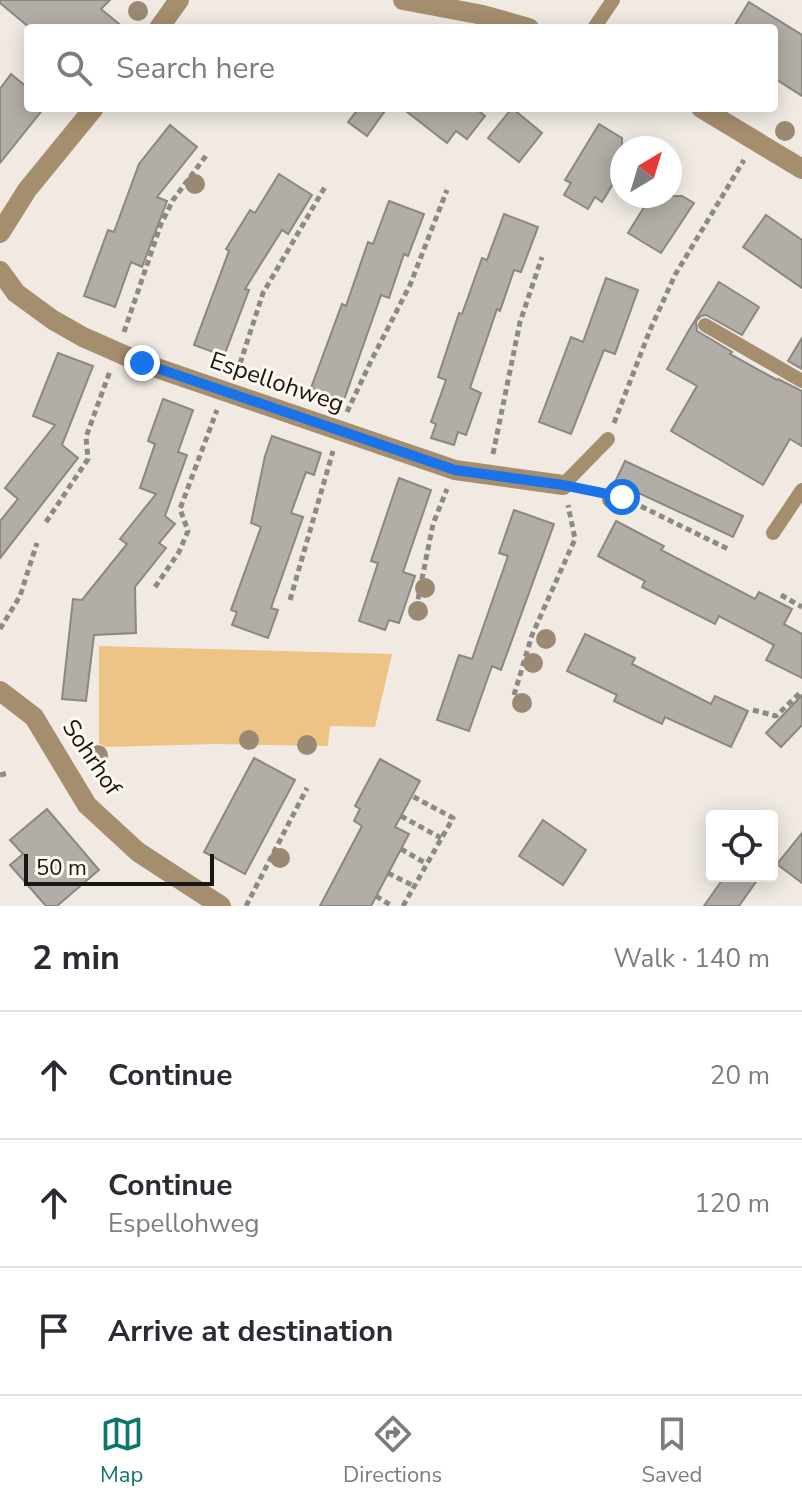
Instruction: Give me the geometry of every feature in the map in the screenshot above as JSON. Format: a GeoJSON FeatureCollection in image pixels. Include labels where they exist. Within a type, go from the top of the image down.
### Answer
{"type":"FeatureCollection","features":[{"type":"Feature","properties":{"kind":"street"},"geometry":{"type":"LineString","coordinates":[[162,24],[179,0]]}},
{"type":"Feature","properties":{"kind":"street"},"geometry":{"type":"LineString","coordinates":[[403,0],[515,24]]}},
{"type":"Feature","properties":{"kind":"street"},"geometry":{"type":"LineString","coordinates":[[0,233],[27,190],[91,112]]}},
{"type":"Feature","properties":{"kind":"street"},"geometry":{"type":"LineString","coordinates":[[708,112],[802,169]]}},
{"type":"Feature","properties":{"kind":"street","name":"Espellohweg"},"geometry":{"type":"LineString","coordinates":[[0,271],[25,300],[53,320],[142,363],[455,470],[563,485]]}},
{"type":"Feature","properties":{"kind":"street","name":"Sohrhof"},"geometry":{"type":"LineString","coordinates":[[0,691],[34,717],[87,805],[138,852],[221,906]]}},
{"type":"Feature","properties":{"kind":"lane"},"geometry":{"type":"LineString","coordinates":[[597,24],[613,0]]}},
{"type":"Feature","properties":{"kind":"lane"},"geometry":{"type":"LineString","coordinates":[[705,325],[802,381]]}},
{"type":"Feature","properties":{"kind":"lane"},"geometry":{"type":"LineString","coordinates":[[563,485],[608,439]]}},
{"type":"Feature","properties":{"kind":"lane"},"geometry":{"type":"LineString","coordinates":[[773,533],[802,490]]}},
{"type":"Feature","properties":{"kind":"path"},"geometry":{"type":"LineString","coordinates":[[608,439],[675,275],[747,156]]}},
{"type":"Feature","properties":{"kind":"path"},"geometry":{"type":"LineString","coordinates":[[155,587],[179,552],[188,531],[180,509],[228,392],[263,293],[325,187]]}},
{"type":"Feature","properties":{"kind":"path"},"geometry":{"type":"LineString","coordinates":[[290,600],[339,430],[410,285],[447,190]]}},
{"type":"Feature","properties":{"kind":"path"},"geometry":{"type":"LineString","coordinates":[[488,475],[520,322],[542,257]]}},
{"type":"Feature","properties":{"kind":"path"},"geometry":{"type":"LineString","coordinates":[[416,609],[433,524],[455,470]]}},
{"type":"Feature","properties":{"kind":"path"},"geometry":{"type":"LineString","coordinates":[[514,695],[532,635],[575,539],[563,485],[622,497],[728,549]]}},
{"type":"Feature","properties":{"kind":"path"},"geometry":{"type":"LineString","coordinates":[[0,629],[20,596],[37,543]]}},
{"type":"Feature","properties":{"kind":"path"},"geometry":{"type":"LineString","coordinates":[[781,595],[802,607]]}},
{"type":"Feature","properties":{"kind":"path"},"geometry":{"type":"LineString","coordinates":[[753,710],[776,716],[802,691]]}},
{"type":"Feature","properties":{"kind":"path"},"geometry":{"type":"LineString","coordinates":[[0,775],[8,773]]}},
{"type":"Feature","properties":{"kind":"path"},"geometry":{"type":"LineString","coordinates":[[246,906],[307,788]]}},
{"type":"Feature","properties":{"kind":"path"},"geometry":{"type":"LineString","coordinates":[[403,906],[453,818],[412,796]]}},
{"type":"Feature","properties":{"kind":"path"},"geometry":{"type":"LineString","coordinates":[[401,816],[441,838]]}},
{"type":"Feature","properties":{"kind":"path"},"geometry":{"type":"LineString","coordinates":[[401,849],[427,864]]}},
{"type":"Feature","properties":{"kind":"path"},"geometry":{"type":"LineString","coordinates":[[388,873],[414,886]]}},
{"type":"Feature","properties":{"kind":"path"},"geometry":{"type":"LineString","coordinates":[[376,896],[392,906]]}},
{"type":"Feature","properties":{"kind":"shaded area"},"geometry":{"type":"Polygon","coordinates":[[[99,646],[392,654],[375,727],[330,726],[328,746],[216,744],[105,747],[99,743],[99,646]]]}},
{"type":"Feature","properties":{"kind":"building"},"geometry":{"type":"Polygon","coordinates":[[[0,0],[110,0],[101,9],[119,24],[25,24],[0,0]]]}},
{"type":"Feature","properties":{"kind":"building"},"geometry":{"type":"Polygon","coordinates":[[[749,2],[802,35],[802,96],[778,81],[778,24],[735,24],[749,2]]]}},
{"type":"Feature","properties":{"kind":"building"},"geometry":{"type":"Polygon","coordinates":[[[11,74],[24,85],[24,112],[41,112],[0,163],[0,89],[11,74]]]}},
{"type":"Feature","properties":{"kind":"building"},"geometry":{"type":"Polygon","coordinates":[[[356,112],[384,112],[367,136],[348,122],[356,112]]]}},
{"type":"Feature","properties":{"kind":"building"},"geometry":{"type":"Polygon","coordinates":[[[407,112],[480,112],[485,116],[467,139],[456,131],[447,143],[407,112]]]}},
{"type":"Feature","properties":{"kind":"building"},"geometry":{"type":"Polygon","coordinates":[[[509,112],[517,112],[542,133],[519,162],[488,138],[509,112]]]}},
{"type":"Feature","properties":{"kind":"building"},"geometry":{"type":"Polygon","coordinates":[[[599,124],[619,136],[610,136],[610,189],[602,202],[595,197],[588,209],[564,195],[571,183],[565,180],[599,124]]]}},
{"type":"Feature","properties":{"kind":"building"},"geometry":{"type":"Polygon","coordinates":[[[170,125],[197,147],[157,197],[167,201],[142,267],[131,262],[115,307],[84,296],[108,230],[114,232],[139,164],[170,125]]]}},
{"type":"Feature","properties":{"kind":"building"},"geometry":{"type":"Polygon","coordinates":[[[279,174],[312,195],[288,234],[282,230],[245,289],[249,290],[224,356],[194,345],[229,251],[226,249],[250,210],[255,213],[279,174]]]}},
{"type":"Feature","properties":{"kind":"building"},"geometry":{"type":"Polygon","coordinates":[[[682,196],[694,203],[661,253],[628,233],[644,208],[682,208],[682,196]]]}},
{"type":"Feature","properties":{"kind":"building"},"geometry":{"type":"Polygon","coordinates":[[[389,201],[424,214],[408,256],[404,254],[389,298],[381,295],[344,400],[311,388],[342,304],[346,306],[368,242],[373,244],[389,201]]]}},
{"type":"Feature","properties":{"kind":"building"},"geometry":{"type":"Polygon","coordinates":[[[504,214],[538,227],[521,272],[514,270],[500,311],[497,309],[470,388],[481,393],[466,435],[458,432],[454,445],[431,438],[436,424],[431,422],[446,380],[438,377],[459,313],[462,314],[482,258],[487,260],[504,214]]]}},
{"type":"Feature","properties":{"kind":"building"},"geometry":{"type":"Polygon","coordinates":[[[766,215],[802,240],[802,288],[743,247],[766,215]]]}},
{"type":"Feature","properties":{"kind":"building"},"geometry":{"type":"Polygon","coordinates":[[[606,278],[638,290],[615,354],[604,350],[571,434],[539,422],[571,337],[583,342],[606,278]]]}},
{"type":"Feature","properties":{"kind":"building"},"geometry":{"type":"Polygon","coordinates":[[[719,282],[759,307],[742,335],[706,315],[696,321],[697,331],[732,352],[730,354],[802,391],[802,446],[790,439],[763,485],[671,431],[697,386],[667,369],[719,282]]]}},
{"type":"Feature","properties":{"kind":"building"},"geometry":{"type":"Polygon","coordinates":[[[802,338],[802,369],[788,361],[802,338]]]}},
{"type":"Feature","properties":{"kind":"building"},"geometry":{"type":"Polygon","coordinates":[[[58,353],[93,366],[62,445],[78,458],[0,558],[0,521],[18,499],[5,488],[55,425],[33,416],[58,353]]]}},
{"type":"Feature","properties":{"kind":"building"},"geometry":{"type":"Polygon","coordinates":[[[163,399],[193,410],[178,452],[187,455],[165,516],[175,524],[159,543],[166,548],[135,587],[136,633],[94,635],[86,701],[62,699],[73,599],[82,600],[127,544],[120,539],[156,494],[140,488],[155,444],[148,441],[163,399]]]}},
{"type":"Feature","properties":{"kind":"building"},"geometry":{"type":"Polygon","coordinates":[[[272,436],[321,453],[314,475],[306,472],[291,513],[303,517],[271,608],[278,610],[268,638],[232,625],[237,612],[231,610],[261,527],[251,523],[272,436]]]}},
{"type":"Feature","properties":{"kind":"building"},"geometry":{"type":"Polygon","coordinates":[[[625,461],[743,516],[733,537],[615,482],[625,461]]]}},
{"type":"Feature","properties":{"kind":"building"},"geometry":{"type":"Polygon","coordinates":[[[399,478],[431,490],[403,572],[415,576],[399,623],[389,620],[385,630],[359,621],[378,563],[371,561],[399,478]]]}},
{"type":"Feature","properties":{"kind":"building"},"geometry":{"type":"Polygon","coordinates":[[[514,510],[554,524],[501,670],[492,666],[469,731],[437,720],[459,655],[472,659],[508,556],[499,553],[514,510]]]}},
{"type":"Feature","properties":{"kind":"building"},"geometry":{"type":"Polygon","coordinates":[[[616,521],[664,546],[661,550],[755,599],[759,592],[792,609],[784,624],[802,634],[802,678],[766,660],[774,645],[719,616],[715,624],[642,587],[645,581],[598,556],[616,521]]]}},
{"type":"Feature","properties":{"kind":"building"},"geometry":{"type":"Polygon","coordinates":[[[585,634],[635,658],[632,664],[711,704],[715,696],[748,711],[731,747],[665,717],[662,724],[614,701],[617,695],[567,671],[585,634]]]}},
{"type":"Feature","properties":{"kind":"building"},"geometry":{"type":"Polygon","coordinates":[[[802,695],[802,725],[781,747],[766,733],[802,695]]]}},
{"type":"Feature","properties":{"kind":"building"},"geometry":{"type":"Polygon","coordinates":[[[254,758],[295,780],[245,874],[204,852],[254,758]]]}},
{"type":"Feature","properties":{"kind":"building"},"geometry":{"type":"Polygon","coordinates":[[[380,759],[420,781],[395,827],[409,834],[371,906],[320,906],[362,826],[354,821],[360,809],[355,806],[380,759]]]}},
{"type":"Feature","properties":{"kind":"building"},"geometry":{"type":"Polygon","coordinates":[[[47,809],[99,870],[57,906],[46,906],[10,865],[23,854],[10,840],[47,809]]]}},
{"type":"Feature","properties":{"kind":"building"},"geometry":{"type":"Polygon","coordinates":[[[543,820],[586,850],[563,885],[519,856],[543,820]]]}},
{"type":"Feature","properties":{"kind":"building"},"geometry":{"type":"Polygon","coordinates":[[[802,833],[802,883],[778,863],[802,833]]]}},
{"type":"Feature","properties":{"kind":"building"},"geometry":{"type":"Polygon","coordinates":[[[721,882],[756,882],[739,906],[704,906],[721,882]]]}},
{"type":"Feature","properties":{"kind":"route"},"geometry":{"type":"LineString","coordinates":[[142,363],[455,470],[563,485],[622,497]]}}]}
